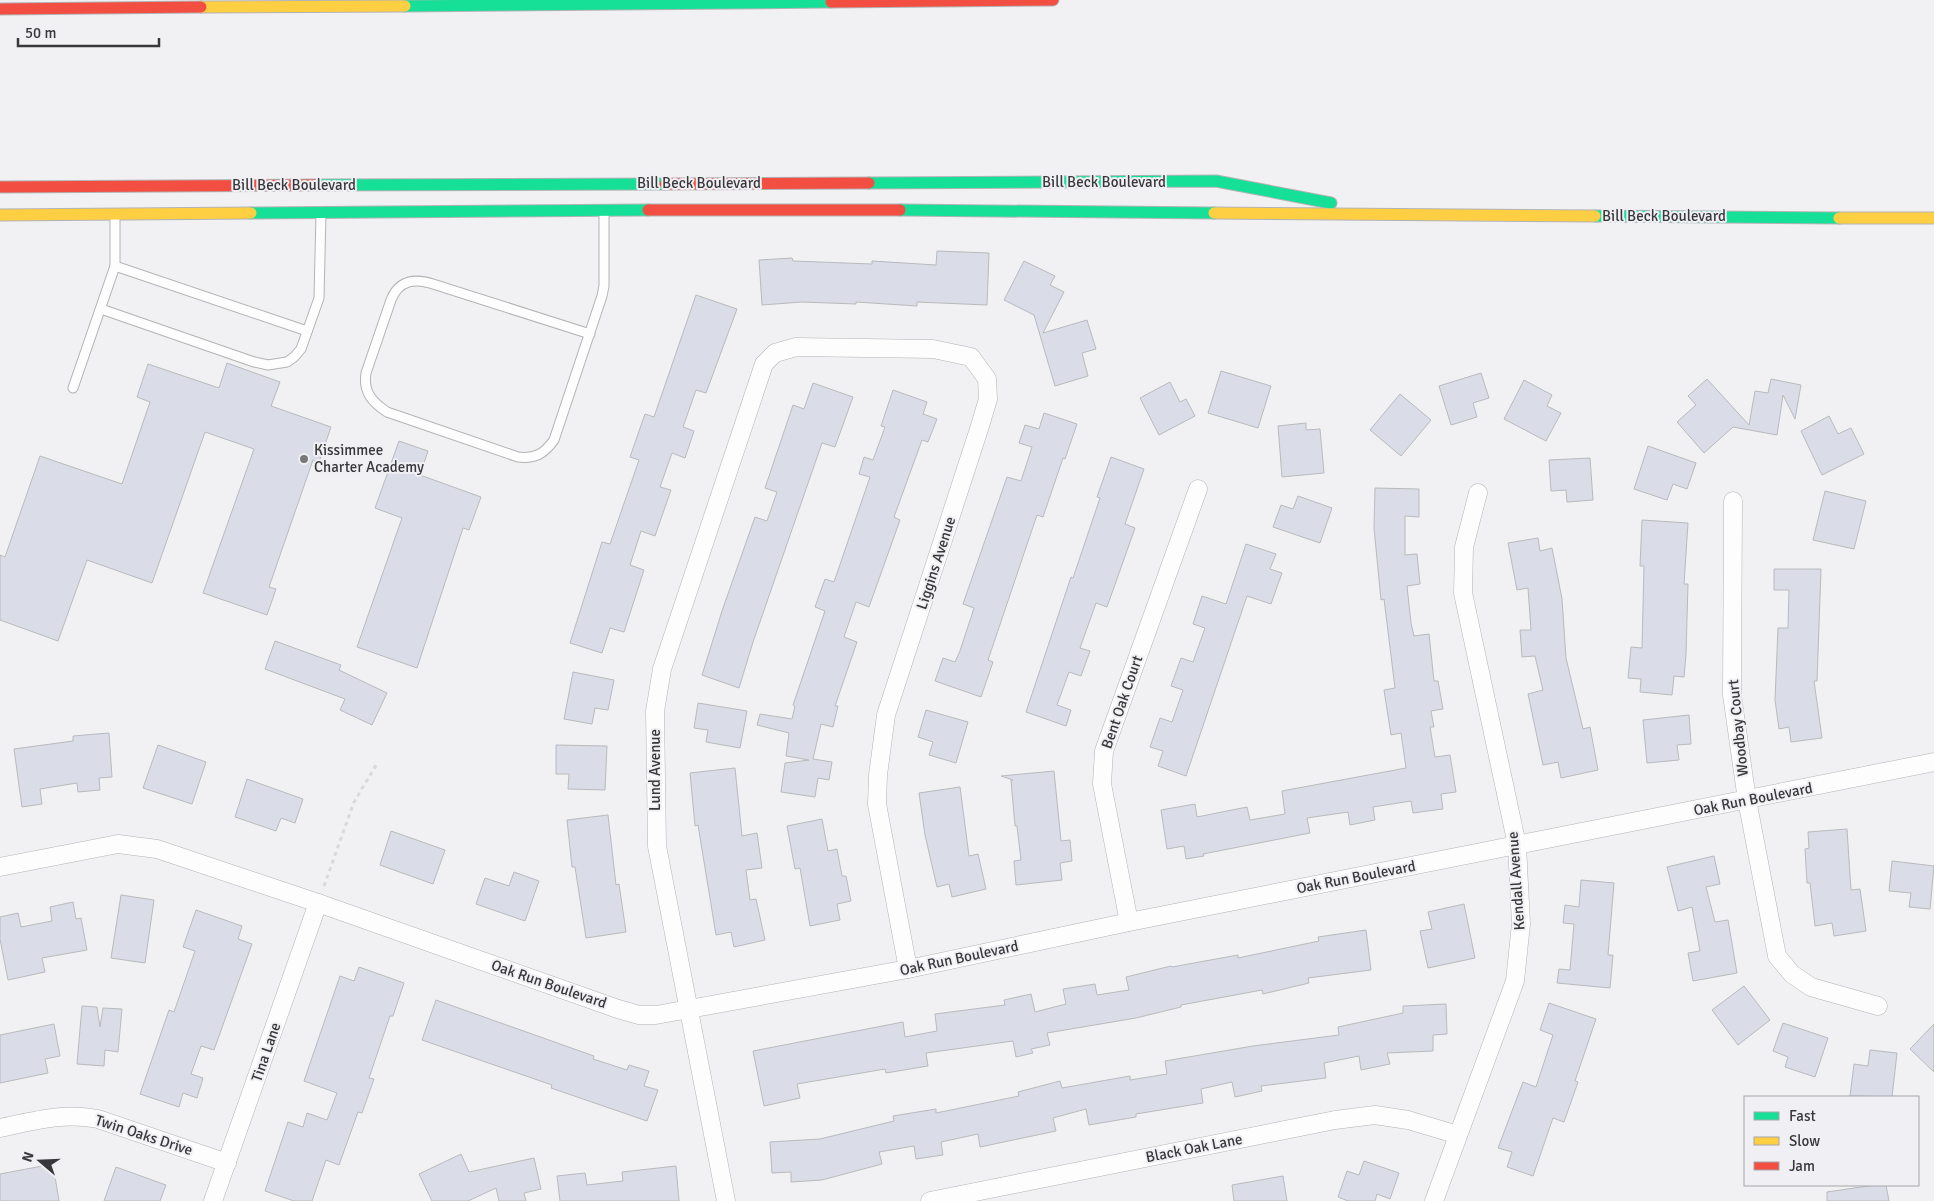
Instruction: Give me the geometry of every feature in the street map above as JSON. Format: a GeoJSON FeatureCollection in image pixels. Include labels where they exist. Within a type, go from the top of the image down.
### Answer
{"type":"FeatureCollection","features":[{"type":"Feature","properties":{"kind":"main road"},"geometry":{"type":"LineString","coordinates":[[0,9],[1053,0]]}},
{"type":"Feature","properties":{"kind":"main road","name":"Bill Beck Boulevard"},"geometry":{"type":"LineString","coordinates":[[0,215],[116,200],[1216,181],[1395,215]]}},
{"type":"Feature","properties":{"kind":"main road","name":"Bill Beck Boulevard"},"geometry":{"type":"LineString","coordinates":[[0,187],[116,200],[321,213],[838,209],[1934,218]]}},
{"type":"Feature","properties":{"kind":"street","name":"Liggins Avenue"},"geometry":{"type":"LineString","coordinates":[[775,353],[796,347],[934,350],[971,357],[987,379],[988,399],[886,715],[882,741],[877,804],[908,969]]}},
{"type":"Feature","properties":{"kind":"street","name":"Lund Avenue"},"geometry":{"type":"LineString","coordinates":[[726,1201],[657,846],[655,711],[662,669],[764,364],[775,353]]}},
{"type":"Feature","properties":{"kind":"street","name":"Bent Oak Court"},"geometry":{"type":"LineString","coordinates":[[1129,922],[1102,784],[1104,751],[1198,489]]}},
{"type":"Feature","properties":{"kind":"street","name":"Kendall Avenue"},"geometry":{"type":"LineString","coordinates":[[1434,1201],[1515,981],[1521,924],[1517,845],[1463,593],[1464,547],[1478,493]]}},
{"type":"Feature","properties":{"kind":"street","name":"Woodbay Court"},"geometry":{"type":"LineString","coordinates":[[1733,501],[1732,695],[1747,800],[1777,956],[1792,974],[1811,987],[1878,1006]]}},
{"type":"Feature","properties":{"kind":"street","name":"Oak Run Boulevard"},"geometry":{"type":"LineString","coordinates":[[0,867],[118,844],[157,849],[320,896],[618,1009],[638,1015],[656,1015],[908,969],[1129,922],[1934,762]]}},
{"type":"Feature","properties":{"kind":"street","name":"Tina Lane"},"geometry":{"type":"LineString","coordinates":[[213,1201],[320,896]]}},
{"type":"Feature","properties":{"kind":"street","name":"Black Oak Lane"},"geometry":{"type":"LineString","coordinates":[[930,1201],[1351,1118],[1375,1115],[1408,1120],[1458,1135]]}},
{"type":"Feature","properties":{"kind":"street","name":"Twin Oaks Drive"},"geometry":{"type":"LineString","coordinates":[[0,1128],[60,1116],[80,1116],[98,1119],[227,1163]]}},
{"type":"Feature","properties":{"kind":"lane"},"geometry":{"type":"LineString","coordinates":[[73,388],[115,266],[116,200]]}},
{"type":"Feature","properties":{"kind":"lane"},"geometry":{"type":"LineString","coordinates":[[590,334],[434,284],[415,280],[407,281],[394,292],[391,300],[366,373],[364,382],[366,391],[374,402],[387,412],[504,453],[529,459],[539,456],[548,449],[554,440],[590,334],[604,286],[604,211]]}},
{"type":"Feature","properties":{"kind":"lane"},"geometry":{"type":"LineString","coordinates":[[101,309],[268,365],[287,362],[301,349],[319,298],[321,213]]}},
{"type":"Feature","properties":{"kind":"lane"},"geometry":{"type":"LineString","coordinates":[[115,266],[307,331]]}},
{"type":"Feature","properties":{"kind":"path"},"geometry":{"type":"LineString","coordinates":[[320,896],[354,802],[378,762]]}},
{"type":"Feature","properties":{"kind":"building"},"geometry":{"type":"Polygon","coordinates":[[[937,251],[989,253],[987,305],[917,302],[917,306],[856,302],[856,304],[802,302],[762,305],[759,260],[792,258],[793,261],[872,264],[872,261],[936,265],[937,251]]]}},
{"type":"Feature","properties":{"kind":"building"},"geometry":{"type":"Polygon","coordinates":[[[1024,261],[1055,276],[1050,285],[1064,292],[1043,333],[1087,320],[1096,349],[1082,353],[1088,376],[1055,386],[1034,315],[1004,300],[1024,261]]]}},
{"type":"Feature","properties":{"kind":"building"},"geometry":{"type":"Polygon","coordinates":[[[696,295],[737,309],[706,393],[696,390],[683,427],[694,431],[685,458],[672,453],[660,487],[671,490],[655,536],[641,531],[630,565],[644,570],[624,632],[610,628],[602,653],[570,643],[602,542],[610,544],[639,460],[630,457],[645,414],[654,417],[696,295]]]}},
{"type":"Feature","properties":{"kind":"building"},"geometry":{"type":"Polygon","coordinates":[[[227,363],[280,382],[271,406],[331,427],[319,462],[313,460],[269,587],[276,589],[267,615],[203,593],[254,449],[205,432],[152,583],[87,560],[58,641],[0,620],[0,555],[5,557],[40,456],[122,484],[150,402],[137,397],[148,364],[219,388],[227,363]]]}},
{"type":"Feature","properties":{"kind":"building"},"geometry":{"type":"Polygon","coordinates":[[[1221,371],[1271,386],[1258,428],[1208,413],[1221,371]]]}},
{"type":"Feature","properties":{"kind":"building"},"geometry":{"type":"Polygon","coordinates":[[[1481,373],[1489,398],[1473,403],[1477,417],[1451,425],[1439,386],[1481,373]]]}},
{"type":"Feature","properties":{"kind":"building"},"geometry":{"type":"Polygon","coordinates":[[[1707,379],[1749,425],[1755,391],[1768,393],[1771,379],[1801,385],[1795,419],[1783,395],[1777,435],[1733,427],[1704,453],[1677,422],[1696,405],[1688,396],[1707,379]]]}},
{"type":"Feature","properties":{"kind":"building"},"geometry":{"type":"Polygon","coordinates":[[[1524,380],[1552,395],[1547,406],[1561,413],[1546,441],[1504,419],[1524,380]]]}},
{"type":"Feature","properties":{"kind":"building"},"geometry":{"type":"Polygon","coordinates":[[[1170,382],[1180,402],[1186,399],[1195,416],[1159,435],[1140,398],[1170,382]]]}},
{"type":"Feature","properties":{"kind":"building"},"geometry":{"type":"Polygon","coordinates":[[[813,383],[853,397],[835,447],[822,443],[739,688],[702,675],[755,517],[767,521],[777,492],[765,488],[793,405],[804,409],[813,383]]]}},
{"type":"Feature","properties":{"kind":"building"},"geometry":{"type":"Polygon","coordinates":[[[893,390],[927,402],[923,414],[937,419],[928,442],[922,440],[894,517],[900,520],[869,607],[856,602],[844,637],[857,642],[835,706],[838,706],[833,727],[821,724],[813,759],[832,762],[829,780],[818,778],[815,797],[781,792],[785,763],[809,760],[786,756],[789,733],[757,725],[760,714],[792,719],[795,706],[793,705],[825,611],[815,607],[825,579],[834,582],[870,477],[859,474],[864,457],[873,460],[885,427],[881,426],[893,390]]]}},
{"type":"Feature","properties":{"kind":"building"},"geometry":{"type":"Polygon","coordinates":[[[1400,394],[1431,420],[1401,456],[1370,430],[1400,394]]]}},
{"type":"Feature","properties":{"kind":"building"},"geometry":{"type":"Polygon","coordinates":[[[1044,413],[1077,424],[1043,517],[1037,515],[988,660],[993,662],[981,697],[935,681],[943,658],[955,662],[960,651],[974,608],[963,604],[1007,477],[1021,481],[1032,447],[1019,443],[1025,425],[1039,429],[1044,413]]]}},
{"type":"Feature","properties":{"kind":"building"},"geometry":{"type":"Polygon","coordinates":[[[1829,416],[1838,434],[1851,428],[1864,454],[1822,475],[1801,431],[1829,416]]]}},
{"type":"Feature","properties":{"kind":"building"},"geometry":{"type":"Polygon","coordinates":[[[1306,423],[1306,430],[1320,429],[1324,473],[1282,477],[1278,426],[1306,423]]]}},
{"type":"Feature","properties":{"kind":"building"},"geometry":{"type":"Polygon","coordinates":[[[399,441],[428,451],[420,475],[481,497],[469,530],[463,528],[417,668],[357,647],[402,518],[375,508],[399,441]]]}},
{"type":"Feature","properties":{"kind":"building"},"geometry":{"type":"Polygon","coordinates":[[[1648,446],[1696,463],[1687,489],[1673,484],[1667,500],[1634,489],[1648,446]]]}},
{"type":"Feature","properties":{"kind":"building"},"geometry":{"type":"Polygon","coordinates":[[[1111,457],[1144,469],[1125,524],[1135,528],[1107,607],[1096,603],[1080,648],[1090,651],[1081,676],[1069,672],[1057,705],[1071,710],[1066,726],[1026,712],[1071,577],[1073,578],[1100,498],[1097,497],[1111,457]]]}},
{"type":"Feature","properties":{"kind":"building"},"geometry":{"type":"Polygon","coordinates":[[[1590,458],[1593,500],[1567,502],[1566,490],[1551,491],[1549,460],[1590,458]]]}},
{"type":"Feature","properties":{"kind":"building"},"geometry":{"type":"Polygon","coordinates":[[[1375,488],[1419,489],[1419,517],[1405,516],[1405,555],[1417,554],[1420,584],[1407,586],[1411,623],[1414,636],[1429,634],[1434,681],[1438,681],[1443,709],[1431,711],[1434,727],[1430,727],[1435,757],[1450,755],[1456,792],[1441,794],[1443,809],[1413,813],[1411,801],[1373,807],[1375,820],[1350,825],[1348,812],[1307,818],[1310,833],[1186,859],[1184,846],[1167,849],[1161,810],[1195,804],[1197,817],[1247,807],[1250,820],[1285,814],[1282,791],[1406,768],[1401,733],[1391,735],[1384,690],[1395,688],[1384,599],[1381,600],[1374,528],[1375,488]]]}},
{"type":"Feature","properties":{"kind":"building"},"geometry":{"type":"Polygon","coordinates":[[[1825,491],[1866,501],[1854,549],[1813,540],[1825,491]]]}},
{"type":"Feature","properties":{"kind":"building"},"geometry":{"type":"Polygon","coordinates":[[[1298,496],[1332,508],[1320,543],[1273,527],[1281,505],[1293,509],[1298,496]]]}},
{"type":"Feature","properties":{"kind":"building"},"geometry":{"type":"Polygon","coordinates":[[[1642,520],[1688,523],[1684,584],[1688,584],[1684,677],[1674,676],[1672,695],[1640,692],[1641,679],[1628,678],[1631,647],[1642,648],[1644,566],[1640,566],[1642,520]]]}},
{"type":"Feature","properties":{"kind":"building"},"geometry":{"type":"Polygon","coordinates":[[[1538,538],[1540,551],[1552,548],[1562,599],[1566,658],[1583,729],[1590,727],[1598,770],[1561,778],[1558,762],[1543,765],[1528,694],[1543,690],[1535,656],[1522,657],[1520,630],[1531,630],[1528,588],[1517,590],[1508,543],[1538,538]]]}},
{"type":"Feature","properties":{"kind":"building"},"geometry":{"type":"Polygon","coordinates":[[[1246,544],[1276,554],[1270,569],[1282,573],[1271,604],[1247,596],[1186,776],[1158,766],[1163,751],[1150,747],[1160,718],[1172,722],[1183,690],[1171,686],[1181,658],[1193,662],[1205,628],[1193,624],[1202,596],[1226,604],[1246,544]]]}},
{"type":"Feature","properties":{"kind":"building"},"geometry":{"type":"Polygon","coordinates":[[[1774,569],[1821,569],[1817,681],[1814,681],[1822,738],[1791,742],[1789,727],[1779,729],[1775,700],[1778,628],[1788,628],[1789,590],[1774,590],[1774,569]]]}},
{"type":"Feature","properties":{"kind":"building"},"geometry":{"type":"Polygon","coordinates":[[[275,641],[341,665],[339,670],[387,693],[372,725],[340,710],[345,699],[265,669],[275,641]]]}},
{"type":"Feature","properties":{"kind":"building"},"geometry":{"type":"Polygon","coordinates":[[[573,672],[614,680],[608,710],[595,708],[592,724],[564,719],[573,672]]]}},
{"type":"Feature","properties":{"kind":"building"},"geometry":{"type":"Polygon","coordinates":[[[698,703],[747,711],[740,748],[706,742],[708,730],[694,728],[698,703]]]}},
{"type":"Feature","properties":{"kind":"building"},"geometry":{"type":"Polygon","coordinates":[[[926,710],[968,722],[956,763],[929,755],[933,742],[918,737],[926,710]]]}},
{"type":"Feature","properties":{"kind":"building"},"geometry":{"type":"Polygon","coordinates":[[[1689,715],[1691,744],[1677,745],[1679,760],[1647,763],[1643,720],[1689,715]]]}},
{"type":"Feature","properties":{"kind":"building"},"geometry":{"type":"Polygon","coordinates":[[[109,733],[112,777],[99,778],[100,790],[78,792],[77,783],[40,789],[42,804],[22,807],[14,749],[73,741],[73,736],[109,733]]]}},
{"type":"Feature","properties":{"kind":"building"},"geometry":{"type":"Polygon","coordinates":[[[158,745],[206,762],[192,804],[143,788],[158,745]]]}},
{"type":"Feature","properties":{"kind":"building"},"geometry":{"type":"Polygon","coordinates":[[[556,745],[607,746],[605,790],[568,789],[569,774],[556,774],[556,745]]]}},
{"type":"Feature","properties":{"kind":"building"},"geometry":{"type":"Polygon","coordinates":[[[735,768],[742,836],[757,833],[762,868],[746,870],[750,900],[756,899],[765,940],[734,947],[731,932],[716,935],[698,825],[695,826],[690,773],[735,768]]]}},
{"type":"Feature","properties":{"kind":"building"},"geometry":{"type":"Polygon","coordinates":[[[1054,771],[1061,841],[1070,840],[1072,861],[1060,863],[1062,880],[1016,885],[1014,861],[1021,860],[1017,826],[1015,826],[1011,780],[1013,780],[1001,776],[1054,771]]]}},
{"type":"Feature","properties":{"kind":"building"},"geometry":{"type":"Polygon","coordinates":[[[247,779],[303,799],[295,823],[281,818],[276,831],[235,817],[247,779]]]}},
{"type":"Feature","properties":{"kind":"building"},"geometry":{"type":"Polygon","coordinates":[[[960,787],[969,856],[978,854],[986,889],[952,897],[949,884],[937,887],[925,835],[919,793],[960,787]]]}},
{"type":"Feature","properties":{"kind":"building"},"geometry":{"type":"Polygon","coordinates":[[[608,815],[616,885],[619,884],[626,932],[586,938],[575,867],[572,867],[567,820],[608,815]]]}},
{"type":"Feature","properties":{"kind":"building"},"geometry":{"type":"Polygon","coordinates":[[[822,819],[828,851],[837,849],[842,876],[846,876],[851,901],[837,904],[840,920],[810,926],[800,868],[795,869],[787,826],[822,819]]]}},
{"type":"Feature","properties":{"kind":"building"},"geometry":{"type":"Polygon","coordinates":[[[1847,829],[1851,890],[1860,889],[1866,931],[1834,936],[1832,923],[1815,926],[1810,883],[1807,883],[1805,849],[1809,848],[1808,832],[1847,829]]]}},
{"type":"Feature","properties":{"kind":"building"},"geometry":{"type":"Polygon","coordinates":[[[391,831],[445,850],[433,884],[380,865],[391,831]]]}},
{"type":"Feature","properties":{"kind":"building"},"geometry":{"type":"Polygon","coordinates":[[[1714,856],[1720,884],[1706,887],[1715,922],[1728,920],[1737,973],[1693,981],[1688,953],[1700,951],[1692,907],[1678,911],[1667,867],[1714,856]]]}},
{"type":"Feature","properties":{"kind":"building"},"geometry":{"type":"Polygon","coordinates":[[[1892,861],[1934,866],[1930,909],[1909,907],[1911,893],[1889,891],[1892,861]]]}},
{"type":"Feature","properties":{"kind":"building"},"geometry":{"type":"Polygon","coordinates":[[[514,872],[539,881],[525,921],[476,904],[485,878],[509,886],[514,872]]]}},
{"type":"Feature","properties":{"kind":"building"},"geometry":{"type":"Polygon","coordinates":[[[1581,880],[1614,883],[1608,955],[1613,955],[1610,988],[1557,983],[1559,969],[1570,970],[1574,924],[1563,923],[1565,905],[1579,907],[1581,880]]]}},
{"type":"Feature","properties":{"kind":"building"},"geometry":{"type":"Polygon","coordinates":[[[121,895],[154,900],[145,963],[111,958],[121,895]]]}},
{"type":"Feature","properties":{"kind":"building"},"geometry":{"type":"Polygon","coordinates":[[[73,902],[76,919],[81,918],[87,950],[42,958],[45,972],[8,980],[0,939],[0,917],[18,913],[21,927],[52,921],[50,907],[73,902]]]}},
{"type":"Feature","properties":{"kind":"building"},"geometry":{"type":"Polygon","coordinates":[[[1464,904],[1475,958],[1428,968],[1420,931],[1432,929],[1428,912],[1464,904]]]}},
{"type":"Feature","properties":{"kind":"building"},"geometry":{"type":"Polygon","coordinates":[[[196,910],[242,926],[238,939],[252,944],[214,1050],[201,1046],[191,1074],[203,1078],[197,1098],[183,1093],[179,1107],[140,1094],[169,1010],[174,1012],[195,951],[183,947],[196,910]]]}},
{"type":"Feature","properties":{"kind":"building"},"geometry":{"type":"Polygon","coordinates":[[[1366,930],[1371,970],[1308,978],[1309,983],[1263,994],[1262,990],[1181,1005],[1181,1007],[1136,1018],[1047,1033],[1050,1045],[1031,1049],[1033,1053],[1016,1057],[1013,1041],[926,1053],[928,1066],[886,1073],[885,1069],[797,1084],[800,1098],[764,1106],[753,1051],[903,1022],[905,1037],[937,1031],[935,1014],[1005,1005],[1004,1000],[1031,994],[1035,1012],[1066,1004],[1063,989],[1095,984],[1097,995],[1129,990],[1126,977],[1171,966],[1238,955],[1238,958],[1319,941],[1318,937],[1366,930]]]}},
{"type":"Feature","properties":{"kind":"building"},"geometry":{"type":"Polygon","coordinates":[[[359,967],[404,983],[393,1016],[390,1016],[369,1078],[374,1079],[362,1113],[358,1112],[339,1165],[326,1160],[312,1201],[294,1201],[265,1191],[288,1122],[303,1127],[307,1113],[327,1120],[337,1093],[304,1081],[340,976],[354,981],[359,967]]]}},
{"type":"Feature","properties":{"kind":"building"},"geometry":{"type":"Polygon","coordinates":[[[1744,986],[1770,1020],[1738,1045],[1712,1010],[1744,986]]]}},
{"type":"Feature","properties":{"kind":"building"},"geometry":{"type":"Polygon","coordinates":[[[436,1000],[594,1056],[593,1059],[627,1070],[629,1065],[649,1071],[644,1086],[658,1090],[647,1121],[551,1088],[552,1085],[422,1040],[436,1000]]]}},
{"type":"Feature","properties":{"kind":"building"},"geometry":{"type":"Polygon","coordinates":[[[1549,1003],[1596,1019],[1575,1081],[1578,1082],[1564,1122],[1553,1118],[1533,1176],[1507,1167],[1512,1152],[1498,1148],[1523,1082],[1536,1087],[1553,1035],[1540,1030],[1549,1003]]]}},
{"type":"Feature","properties":{"kind":"building"},"geometry":{"type":"Polygon","coordinates":[[[1446,1004],[1447,1034],[1433,1035],[1433,1051],[1387,1053],[1390,1064],[1361,1070],[1359,1056],[1324,1063],[1326,1078],[1261,1086],[1262,1091],[1235,1097],[1232,1082],[1201,1089],[1203,1103],[1136,1114],[1136,1117],[1089,1125],[1086,1109],[1053,1118],[1056,1131],[980,1147],[978,1134],[941,1142],[943,1155],[916,1159],[914,1146],[879,1152],[882,1164],[822,1180],[791,1182],[791,1172],[772,1173],[770,1142],[820,1139],[894,1121],[893,1116],[936,1109],[936,1113],[1019,1096],[1018,1092],[1060,1081],[1062,1088],[1130,1076],[1130,1080],[1167,1074],[1165,1061],[1253,1046],[1339,1035],[1338,1027],[1403,1013],[1403,1006],[1446,1004]]]}},
{"type":"Feature","properties":{"kind":"building"},"geometry":{"type":"Polygon","coordinates":[[[82,1006],[97,1007],[100,1027],[103,1008],[122,1009],[118,1052],[105,1050],[104,1066],[77,1064],[82,1006]]]}},
{"type":"Feature","properties":{"kind":"building"},"geometry":{"type":"Polygon","coordinates":[[[1783,1023],[1828,1038],[1815,1077],[1785,1067],[1788,1057],[1773,1051],[1783,1023]]]}},
{"type":"Feature","properties":{"kind":"building"},"geometry":{"type":"Polygon","coordinates":[[[54,1024],[60,1056],[45,1059],[48,1073],[0,1083],[0,1035],[54,1024]]]}},
{"type":"Feature","properties":{"kind":"building"},"geometry":{"type":"Polygon","coordinates":[[[1934,1024],[1934,1072],[1910,1049],[1934,1024]]]}},
{"type":"Feature","properties":{"kind":"building"},"geometry":{"type":"Polygon","coordinates":[[[1870,1050],[1897,1053],[1892,1096],[1850,1096],[1854,1064],[1868,1066],[1870,1050]]]}},
{"type":"Feature","properties":{"kind":"building"},"geometry":{"type":"Polygon","coordinates":[[[461,1154],[469,1172],[534,1158],[541,1189],[524,1193],[526,1201],[499,1201],[496,1188],[468,1201],[432,1201],[419,1174],[461,1154]]]}},
{"type":"Feature","properties":{"kind":"building"},"geometry":{"type":"Polygon","coordinates":[[[1364,1161],[1399,1173],[1390,1199],[1377,1194],[1375,1201],[1348,1201],[1338,1197],[1347,1171],[1359,1175],[1364,1161]]]}},
{"type":"Feature","properties":{"kind":"building"},"geometry":{"type":"Polygon","coordinates":[[[53,1164],[59,1201],[0,1201],[0,1174],[53,1164]]]}},
{"type":"Feature","properties":{"kind":"building"},"geometry":{"type":"Polygon","coordinates":[[[676,1166],[679,1201],[560,1201],[557,1176],[585,1173],[587,1185],[623,1181],[622,1172],[676,1166]]]}},
{"type":"Feature","properties":{"kind":"building"},"geometry":{"type":"Polygon","coordinates":[[[116,1167],[166,1185],[160,1201],[104,1201],[116,1167]]]}},
{"type":"Feature","properties":{"kind":"building"},"geometry":{"type":"Polygon","coordinates":[[[1283,1176],[1287,1201],[1234,1201],[1232,1185],[1283,1176]]]}},
{"type":"Feature","properties":{"kind":"building"},"geometry":{"type":"Polygon","coordinates":[[[1868,1186],[1886,1186],[1889,1201],[1827,1201],[1827,1192],[1868,1186]]]}},
{"type":"Feature","properties":{"kind":"traffic: fast"},"geometry":{"type":"LineString","coordinates":[[405,6],[831,2]]}},
{"type":"Feature","properties":{"kind":"traffic: fast"},"geometry":{"type":"LineString","coordinates":[[869,183],[1216,181],[1331,203]]}},
{"type":"Feature","properties":{"kind":"traffic: fast"},"geometry":{"type":"LineString","coordinates":[[316,185],[665,184]]}},
{"type":"Feature","properties":{"kind":"traffic: fast"},"geometry":{"type":"LineString","coordinates":[[251,213],[648,210]]}},
{"type":"Feature","properties":{"kind":"traffic: fast"},"geometry":{"type":"LineString","coordinates":[[900,210],[1214,213]]}},
{"type":"Feature","properties":{"kind":"traffic: fast"},"geometry":{"type":"LineString","coordinates":[[1595,216],[1839,218]]}},
{"type":"Feature","properties":{"kind":"traffic: slow"},"geometry":{"type":"LineString","coordinates":[[201,7],[405,6]]}},
{"type":"Feature","properties":{"kind":"traffic: slow"},"geometry":{"type":"LineString","coordinates":[[0,215],[251,213]]}},
{"type":"Feature","properties":{"kind":"traffic: slow"},"geometry":{"type":"LineString","coordinates":[[1214,213],[1595,216]]}},
{"type":"Feature","properties":{"kind":"traffic: slow"},"geometry":{"type":"LineString","coordinates":[[1839,218],[1934,218]]}},
{"type":"Feature","properties":{"kind":"traffic: jam"},"geometry":{"type":"LineString","coordinates":[[831,2],[1053,0]]}},
{"type":"Feature","properties":{"kind":"traffic: jam"},"geometry":{"type":"LineString","coordinates":[[0,9],[201,7]]}},
{"type":"Feature","properties":{"kind":"traffic: jam"},"geometry":{"type":"LineString","coordinates":[[665,184],[869,183]]}},
{"type":"Feature","properties":{"kind":"traffic: jam"},"geometry":{"type":"LineString","coordinates":[[0,187],[316,185]]}},
{"type":"Feature","properties":{"kind":"traffic: jam"},"geometry":{"type":"LineString","coordinates":[[648,210],[900,210]]}},
{"type":"Feature","properties":{"kind":"place","name":"Kissimmee Charter Academy"},"geometry":{"type":"Point","coordinates":[304,459]}}]}
